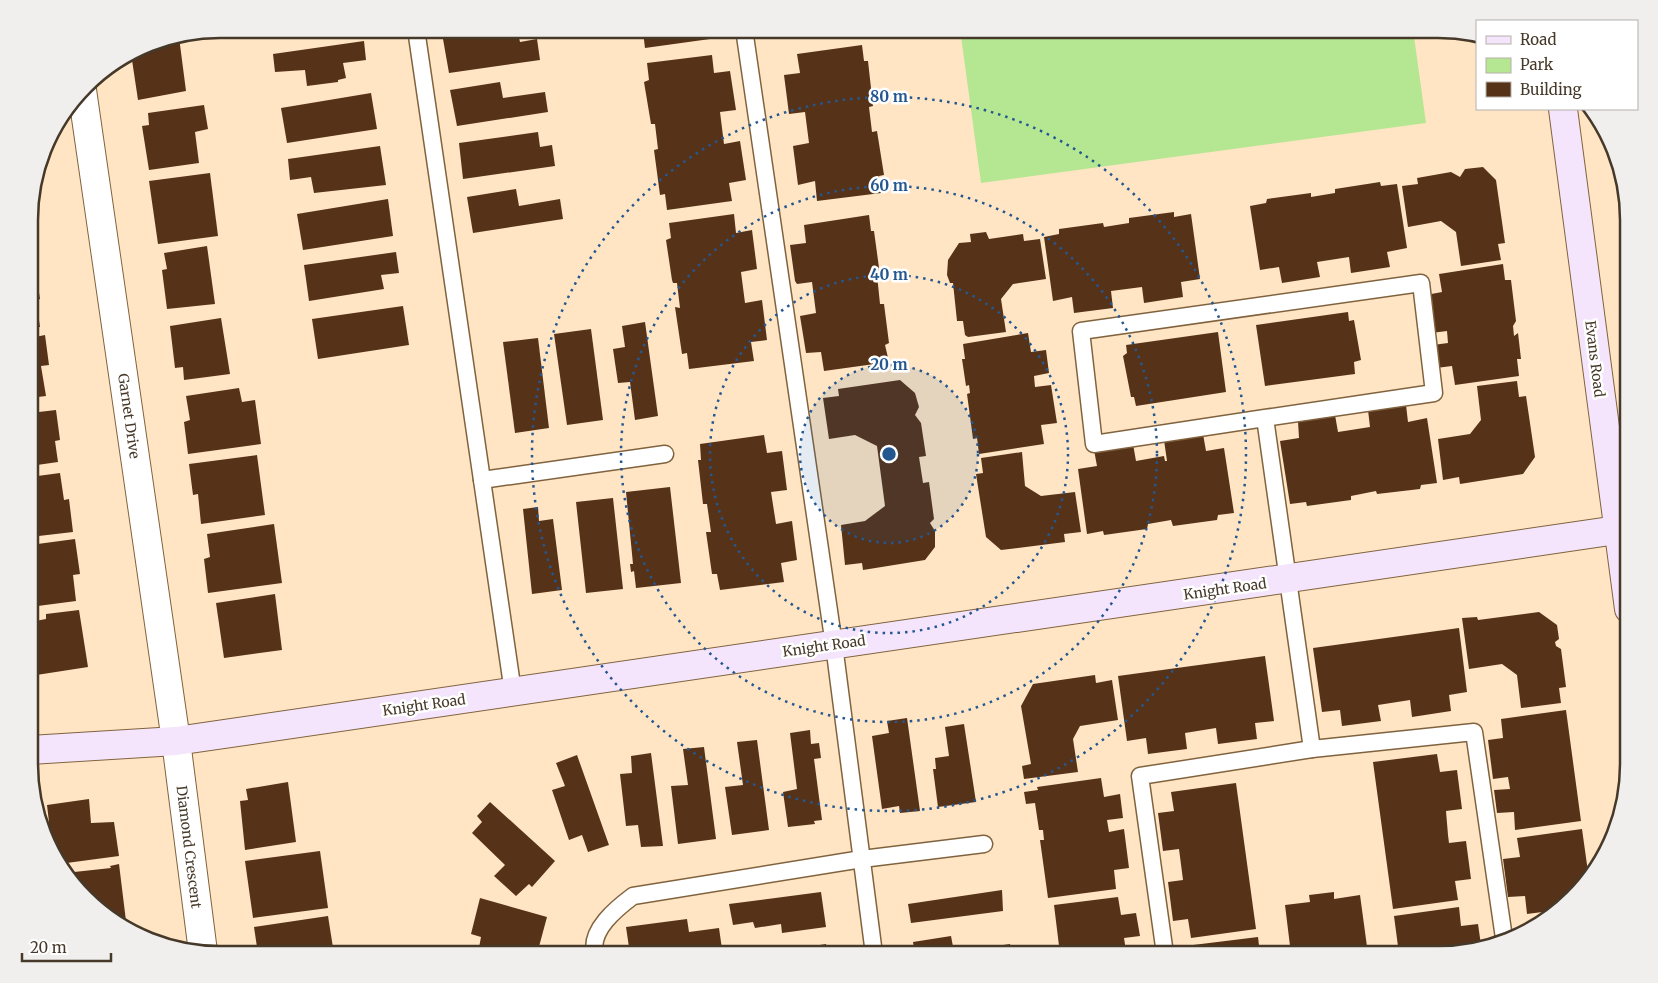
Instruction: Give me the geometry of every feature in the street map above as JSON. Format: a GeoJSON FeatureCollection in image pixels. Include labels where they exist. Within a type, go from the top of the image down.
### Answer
{"type":"FeatureCollection","features":[{"type":"Feature","properties":{"kind":"street","name":"Garnet Drive"},"geometry":{"type":"LineString","coordinates":[[83,99],[176,741]]}},
{"type":"Feature","properties":{"kind":"street","name":"Evans Road"},"geometry":{"type":"LineString","coordinates":[[1563,110],[1620,550]]}},
{"type":"Feature","properties":{"kind":"street","name":"Knight Road"},"geometry":{"type":"LineString","coordinates":[[38,750],[176,741],[1287,580],[1617,530]]}},
{"type":"Feature","properties":{"kind":"street","name":"Diamond Crescent"},"geometry":{"type":"LineString","coordinates":[[176,741],[202,945]]}},
{"type":"Feature","properties":{"kind":"lane"},"geometry":{"type":"LineString","coordinates":[[417,38],[514,692]]}},
{"type":"Feature","properties":{"kind":"lane"},"geometry":{"type":"LineString","coordinates":[[745,38],[834,645],[873,946]]}},
{"type":"Feature","properties":{"kind":"lane"},"geometry":{"type":"LineString","coordinates":[[1421,283],[1434,392],[1265,418],[1094,444],[1081,331],[1421,283]]}},
{"type":"Feature","properties":{"kind":"lane"},"geometry":{"type":"LineString","coordinates":[[1265,418],[1312,749]]}},
{"type":"Feature","properties":{"kind":"lane"},"geometry":{"type":"LineString","coordinates":[[482,480],[665,454]]}},
{"type":"Feature","properties":{"kind":"lane"},"geometry":{"type":"LineString","coordinates":[[1164,946],[1140,776],[1312,749],[1474,732],[1503,934]]}},
{"type":"Feature","properties":{"kind":"lane"},"geometry":{"type":"LineString","coordinates":[[595,946],[601,928],[614,910],[633,896],[862,859],[984,844]]}},
{"type":"Feature","properties":{"kind":"green space"},"geometry":{"type":"Polygon","coordinates":[[[961,38],[1414,38],[1426,123],[981,183],[961,38]]]}},
{"type":"Feature","properties":{"kind":"building"},"geometry":{"type":"Polygon","coordinates":[[[519,38],[520,42],[537,39],[540,60],[449,73],[443,39],[519,38]]]}},
{"type":"Feature","properties":{"kind":"building"},"geometry":{"type":"Polygon","coordinates":[[[644,38],[710,38],[710,39],[645,48],[644,38]]]}},
{"type":"Feature","properties":{"kind":"building"},"geometry":{"type":"Polygon","coordinates":[[[364,41],[366,60],[343,63],[346,78],[338,80],[338,82],[307,86],[305,70],[275,72],[273,54],[364,41]]]}},
{"type":"Feature","properties":{"kind":"building"},"geometry":{"type":"Polygon","coordinates":[[[180,42],[186,91],[138,100],[132,60],[150,51],[180,42]]]}},
{"type":"Feature","properties":{"kind":"building"},"geometry":{"type":"Polygon","coordinates":[[[862,45],[864,61],[868,61],[873,106],[869,107],[872,132],[877,131],[884,175],[879,176],[881,193],[817,201],[815,181],[798,185],[793,146],[809,143],[805,112],[789,114],[784,75],[800,73],[797,54],[862,45]]]}},
{"type":"Feature","properties":{"kind":"building"},"geometry":{"type":"Polygon","coordinates":[[[712,55],[714,73],[730,71],[736,110],[720,112],[724,144],[740,141],[746,180],[729,183],[732,201],[667,210],[665,194],[660,195],[654,150],[658,149],[655,124],[651,124],[644,82],[649,80],[647,63],[712,55]]]}},
{"type":"Feature","properties":{"kind":"building"},"geometry":{"type":"Polygon","coordinates":[[[500,82],[503,98],[545,92],[548,112],[457,126],[450,90],[500,82]]]}},
{"type":"Feature","properties":{"kind":"building"},"geometry":{"type":"Polygon","coordinates":[[[371,93],[377,129],[287,143],[281,108],[371,93]]]}},
{"type":"Feature","properties":{"kind":"building"},"geometry":{"type":"Polygon","coordinates":[[[204,105],[208,129],[195,132],[199,163],[149,170],[142,126],[149,125],[148,113],[204,105]]]}},
{"type":"Feature","properties":{"kind":"building"},"geometry":{"type":"Polygon","coordinates":[[[538,132],[540,147],[552,145],[555,166],[463,179],[459,143],[538,132]]]}},
{"type":"Feature","properties":{"kind":"building"},"geometry":{"type":"Polygon","coordinates":[[[380,146],[386,185],[314,193],[311,177],[290,180],[288,159],[380,146]]]}},
{"type":"Feature","properties":{"kind":"building"},"geometry":{"type":"Polygon","coordinates":[[[1483,167],[1496,180],[1505,243],[1498,244],[1501,260],[1461,266],[1456,232],[1441,221],[1408,227],[1402,186],[1418,184],[1417,178],[1451,172],[1460,177],[1465,169],[1483,167]]]}},
{"type":"Feature","properties":{"kind":"building"},"geometry":{"type":"Polygon","coordinates":[[[210,173],[218,236],[158,244],[149,181],[210,173]]]}},
{"type":"Feature","properties":{"kind":"building"},"geometry":{"type":"Polygon","coordinates":[[[1380,182],[1381,186],[1397,184],[1407,248],[1387,252],[1390,267],[1351,273],[1349,257],[1317,262],[1320,277],[1282,283],[1279,267],[1260,270],[1250,206],[1266,203],[1267,199],[1311,193],[1311,197],[1335,193],[1335,189],[1380,182]]]}},
{"type":"Feature","properties":{"kind":"building"},"geometry":{"type":"Polygon","coordinates":[[[516,189],[519,206],[560,199],[563,219],[473,233],[467,197],[516,189]]]}},
{"type":"Feature","properties":{"kind":"building"},"geometry":{"type":"Polygon","coordinates":[[[388,199],[393,236],[303,250],[297,214],[388,199]]]}},
{"type":"Feature","properties":{"kind":"building"},"geometry":{"type":"Polygon","coordinates":[[[1174,212],[1174,217],[1191,214],[1200,279],[1181,282],[1183,297],[1144,303],[1142,287],[1111,291],[1113,308],[1074,313],[1072,297],[1053,301],[1044,237],[1059,234],[1059,229],[1103,223],[1104,227],[1129,223],[1129,218],[1174,212]]]}},
{"type":"Feature","properties":{"kind":"building"},"geometry":{"type":"Polygon","coordinates":[[[734,214],[736,233],[752,230],[757,269],[741,272],[745,303],[762,300],[767,340],[751,342],[754,361],[689,369],[687,353],[682,354],[675,307],[680,308],[677,283],[673,283],[672,280],[666,240],[671,238],[669,223],[734,214]]]}},
{"type":"Feature","properties":{"kind":"building"},"geometry":{"type":"Polygon","coordinates":[[[869,215],[871,231],[874,231],[880,275],[877,275],[880,304],[884,304],[889,343],[885,345],[889,362],[824,371],[821,352],[806,353],[800,316],[816,313],[812,282],[797,284],[795,281],[790,245],[806,243],[804,225],[869,215]]]}},
{"type":"Feature","properties":{"kind":"building"},"geometry":{"type":"Polygon","coordinates":[[[986,232],[989,239],[1023,234],[1024,241],[1040,239],[1046,279],[1013,284],[1001,299],[1006,332],[968,337],[965,335],[963,321],[957,321],[953,283],[950,283],[947,275],[948,260],[959,243],[971,242],[970,234],[986,232]]]}},
{"type":"Feature","properties":{"kind":"building"},"geometry":{"type":"Polygon","coordinates":[[[207,246],[215,304],[167,309],[162,270],[167,269],[164,253],[207,246]]]}},
{"type":"Feature","properties":{"kind":"building"},"geometry":{"type":"Polygon","coordinates":[[[396,252],[399,273],[381,275],[384,289],[309,301],[304,265],[396,252]]]}},
{"type":"Feature","properties":{"kind":"building"},"geometry":{"type":"Polygon","coordinates":[[[1503,264],[1505,280],[1511,280],[1516,321],[1513,326],[1514,336],[1518,333],[1521,359],[1517,359],[1519,376],[1455,385],[1452,366],[1436,368],[1433,345],[1448,343],[1447,331],[1431,333],[1426,295],[1442,292],[1439,274],[1503,264]]]}},
{"type":"Feature","properties":{"kind":"building"},"geometry":{"type":"Polygon","coordinates":[[[403,306],[409,345],[318,359],[312,319],[403,306]]]}},
{"type":"Feature","properties":{"kind":"building"},"geometry":{"type":"Polygon","coordinates":[[[1348,312],[1349,321],[1354,320],[1361,360],[1354,362],[1355,374],[1265,386],[1256,325],[1348,312]]]}},
{"type":"Feature","properties":{"kind":"building"},"geometry":{"type":"Polygon","coordinates":[[[221,318],[230,374],[184,380],[183,367],[175,368],[170,326],[221,318]]]}},
{"type":"Feature","properties":{"kind":"building"},"geometry":{"type":"Polygon","coordinates":[[[645,322],[658,416],[635,420],[630,382],[618,383],[613,349],[625,347],[622,326],[645,322]]]}},
{"type":"Feature","properties":{"kind":"building"},"geometry":{"type":"Polygon","coordinates":[[[591,329],[603,420],[567,425],[554,334],[591,329]]]}},
{"type":"Feature","properties":{"kind":"building"},"geometry":{"type":"Polygon","coordinates":[[[1218,332],[1226,392],[1136,406],[1134,397],[1131,397],[1123,356],[1127,353],[1126,345],[1218,332]]]}},
{"type":"Feature","properties":{"kind":"building"},"geometry":{"type":"Polygon","coordinates":[[[1028,333],[1031,352],[1046,350],[1049,373],[1034,376],[1035,387],[1051,385],[1057,423],[1041,425],[1044,444],[979,454],[977,438],[973,439],[967,394],[970,393],[969,385],[966,386],[962,359],[965,359],[963,344],[1028,333]]]}},
{"type":"Feature","properties":{"kind":"building"},"geometry":{"type":"Polygon","coordinates":[[[45,335],[49,365],[41,366],[46,396],[38,397],[38,336],[45,335]]]}},
{"type":"Feature","properties":{"kind":"building"},"geometry":{"type":"Polygon","coordinates":[[[538,338],[549,428],[515,433],[503,342],[538,338]]]}},
{"type":"Feature","properties":{"kind":"building"},"geometry":{"type":"Polygon","coordinates":[[[900,380],[915,393],[919,407],[915,415],[921,423],[926,456],[919,457],[923,483],[929,482],[934,519],[930,523],[935,531],[935,547],[925,560],[863,570],[862,563],[845,565],[841,525],[865,521],[885,506],[877,446],[855,435],[829,439],[823,398],[839,396],[838,389],[900,380]]]}},
{"type":"Feature","properties":{"kind":"building"},"geometry":{"type":"Polygon","coordinates":[[[1517,381],[1519,397],[1526,396],[1535,457],[1523,474],[1460,484],[1459,477],[1443,480],[1438,439],[1470,434],[1481,420],[1477,386],[1517,381]]]}},
{"type":"Feature","properties":{"kind":"building"},"geometry":{"type":"Polygon","coordinates":[[[239,388],[242,402],[255,400],[261,444],[188,454],[184,422],[190,420],[186,396],[239,388]]]}},
{"type":"Feature","properties":{"kind":"building"},"geometry":{"type":"Polygon","coordinates":[[[1406,405],[1408,422],[1427,418],[1437,483],[1421,485],[1420,489],[1377,494],[1376,491],[1351,496],[1351,500],[1307,506],[1306,502],[1290,504],[1280,441],[1299,438],[1298,421],[1335,415],[1338,432],[1370,427],[1368,410],[1406,405]]]}},
{"type":"Feature","properties":{"kind":"building"},"geometry":{"type":"Polygon","coordinates":[[[56,410],[60,440],[55,441],[58,462],[38,465],[38,412],[56,410]]]}},
{"type":"Feature","properties":{"kind":"building"},"geometry":{"type":"Polygon","coordinates":[[[1203,434],[1206,451],[1224,448],[1234,513],[1218,515],[1217,520],[1173,526],[1171,520],[1148,524],[1147,529],[1104,535],[1103,531],[1087,534],[1078,469],[1097,466],[1094,450],[1133,444],[1136,461],[1164,456],[1165,461],[1167,461],[1164,440],[1203,434]]]}},
{"type":"Feature","properties":{"kind":"building"},"geometry":{"type":"Polygon","coordinates":[[[764,435],[767,453],[782,451],[787,490],[771,492],[776,524],[792,521],[797,560],[781,563],[784,582],[720,590],[717,574],[712,574],[706,532],[711,532],[707,504],[703,504],[698,460],[701,460],[700,444],[764,435]]]}},
{"type":"Feature","properties":{"kind":"building"},"geometry":{"type":"Polygon","coordinates":[[[1022,452],[1025,486],[1041,496],[1075,492],[1081,532],[1064,534],[1065,542],[1001,550],[986,537],[976,474],[983,473],[981,458],[1022,452]]]}},
{"type":"Feature","properties":{"kind":"building"},"geometry":{"type":"Polygon","coordinates":[[[257,455],[265,515],[201,524],[198,494],[193,495],[189,464],[257,455]]]}},
{"type":"Feature","properties":{"kind":"building"},"geometry":{"type":"Polygon","coordinates":[[[60,473],[64,500],[69,499],[73,532],[38,536],[38,476],[60,473]]]}},
{"type":"Feature","properties":{"kind":"building"},"geometry":{"type":"Polygon","coordinates":[[[670,487],[681,583],[636,588],[634,571],[631,572],[630,564],[633,564],[626,492],[670,487]]]}},
{"type":"Feature","properties":{"kind":"building"},"geometry":{"type":"Polygon","coordinates":[[[613,498],[623,589],[586,593],[576,502],[613,498]]]}},
{"type":"Feature","properties":{"kind":"building"},"geometry":{"type":"Polygon","coordinates":[[[538,507],[539,521],[553,519],[562,590],[532,594],[523,509],[538,507]]]}},
{"type":"Feature","properties":{"kind":"building"},"geometry":{"type":"Polygon","coordinates":[[[274,524],[282,583],[208,593],[204,559],[210,557],[207,534],[274,524]]]}},
{"type":"Feature","properties":{"kind":"building"},"geometry":{"type":"Polygon","coordinates":[[[75,539],[80,574],[73,575],[76,601],[38,606],[38,544],[75,539]]]}},
{"type":"Feature","properties":{"kind":"building"},"geometry":{"type":"Polygon","coordinates":[[[275,594],[282,650],[224,658],[216,603],[275,594]]]}},
{"type":"Feature","properties":{"kind":"building"},"geometry":{"type":"Polygon","coordinates":[[[79,610],[88,667],[38,675],[38,620],[46,619],[46,614],[79,610]]]}},
{"type":"Feature","properties":{"kind":"building"},"geometry":{"type":"Polygon","coordinates":[[[1539,612],[1557,625],[1559,639],[1555,642],[1556,646],[1561,649],[1566,687],[1559,688],[1561,703],[1521,708],[1517,675],[1502,664],[1469,669],[1462,618],[1477,617],[1478,620],[1539,612]]]}},
{"type":"Feature","properties":{"kind":"building"},"geometry":{"type":"Polygon","coordinates":[[[1459,628],[1467,692],[1449,695],[1451,711],[1412,717],[1410,700],[1378,705],[1381,721],[1342,726],[1340,710],[1322,712],[1313,648],[1459,628]]]}},
{"type":"Feature","properties":{"kind":"building"},"geometry":{"type":"Polygon","coordinates":[[[1265,656],[1274,721],[1255,723],[1257,739],[1218,744],[1216,728],[1185,733],[1187,749],[1148,754],[1146,738],[1127,741],[1118,676],[1265,656]]]}},
{"type":"Feature","properties":{"kind":"building"},"geometry":{"type":"Polygon","coordinates":[[[1095,675],[1096,683],[1112,680],[1118,720],[1080,726],[1073,739],[1078,772],[1024,779],[1022,766],[1031,764],[1021,706],[1033,684],[1095,675]]]}},
{"type":"Feature","properties":{"kind":"building"},"geometry":{"type":"Polygon","coordinates":[[[1566,710],[1581,821],[1515,830],[1514,812],[1497,813],[1494,790],[1510,789],[1508,777],[1493,779],[1488,740],[1503,738],[1501,719],[1566,710]]]}},
{"type":"Feature","properties":{"kind":"building"},"geometry":{"type":"Polygon","coordinates":[[[907,718],[920,811],[900,813],[899,806],[882,809],[872,736],[889,733],[887,721],[907,718]]]}},
{"type":"Feature","properties":{"kind":"building"},"geometry":{"type":"Polygon","coordinates":[[[964,724],[976,802],[938,807],[933,769],[936,769],[935,758],[949,756],[945,727],[964,724]]]}},
{"type":"Feature","properties":{"kind":"building"},"geometry":{"type":"Polygon","coordinates":[[[810,730],[811,744],[819,743],[821,758],[814,759],[822,820],[814,821],[815,824],[788,827],[783,792],[797,789],[790,733],[810,730]]]}},
{"type":"Feature","properties":{"kind":"building"},"geometry":{"type":"Polygon","coordinates":[[[757,740],[769,830],[732,835],[725,787],[743,785],[737,742],[757,740]]]}},
{"type":"Feature","properties":{"kind":"building"},"geometry":{"type":"Polygon","coordinates":[[[704,747],[716,839],[678,844],[671,786],[688,785],[683,749],[704,747]]]}},
{"type":"Feature","properties":{"kind":"building"},"geometry":{"type":"Polygon","coordinates":[[[651,753],[663,846],[641,847],[638,825],[626,826],[620,774],[632,773],[631,756],[651,753]]]}},
{"type":"Feature","properties":{"kind":"building"},"geometry":{"type":"Polygon","coordinates":[[[1437,754],[1440,772],[1457,770],[1462,809],[1446,811],[1449,843],[1466,841],[1471,879],[1455,881],[1458,900],[1393,909],[1373,762],[1437,754]]]}},
{"type":"Feature","properties":{"kind":"building"},"geometry":{"type":"Polygon","coordinates":[[[577,755],[609,845],[588,852],[582,835],[569,840],[552,790],[565,786],[556,763],[577,755]]]}},
{"type":"Feature","properties":{"kind":"building"},"geometry":{"type":"Polygon","coordinates":[[[1101,778],[1104,797],[1120,794],[1123,818],[1107,820],[1109,832],[1124,829],[1129,868],[1114,870],[1116,889],[1048,898],[1040,840],[1044,840],[1043,830],[1039,830],[1035,803],[1026,804],[1024,792],[1038,790],[1037,787],[1101,778]]]}},
{"type":"Feature","properties":{"kind":"building"},"geometry":{"type":"Polygon","coordinates":[[[288,782],[296,842],[245,850],[240,801],[248,800],[246,789],[288,782]]]}},
{"type":"Feature","properties":{"kind":"building"},"geometry":{"type":"Polygon","coordinates":[[[1236,783],[1256,929],[1191,938],[1188,919],[1173,921],[1168,882],[1183,880],[1179,849],[1163,851],[1158,813],[1174,811],[1171,792],[1236,783]]]}},
{"type":"Feature","properties":{"kind":"building"},"geometry":{"type":"Polygon","coordinates":[[[89,799],[91,823],[114,822],[119,856],[67,863],[47,822],[49,822],[47,805],[89,799]]]}},
{"type":"Feature","properties":{"kind":"building"},"geometry":{"type":"Polygon","coordinates":[[[490,802],[555,861],[532,887],[529,884],[516,896],[494,876],[505,865],[472,833],[482,822],[477,816],[490,802]]]}},
{"type":"Feature","properties":{"kind":"building"},"geometry":{"type":"Polygon","coordinates":[[[1582,829],[1587,868],[1575,884],[1544,912],[1527,914],[1525,896],[1508,897],[1503,859],[1520,857],[1517,838],[1582,829]]]}},
{"type":"Feature","properties":{"kind":"building"},"geometry":{"type":"Polygon","coordinates":[[[320,851],[328,908],[253,918],[245,861],[320,851]]]}},
{"type":"Feature","properties":{"kind":"building"},"geometry":{"type":"Polygon","coordinates":[[[119,864],[126,920],[99,900],[74,872],[111,868],[110,866],[119,864]]]}},
{"type":"Feature","properties":{"kind":"building"},"geometry":{"type":"Polygon","coordinates":[[[1002,890],[1003,911],[911,923],[908,904],[1002,890]]]}},
{"type":"Feature","properties":{"kind":"building"},"geometry":{"type":"Polygon","coordinates":[[[821,892],[826,927],[782,933],[781,924],[755,928],[753,922],[733,925],[729,904],[821,892]]]}},
{"type":"Feature","properties":{"kind":"building"},"geometry":{"type":"Polygon","coordinates":[[[1334,892],[1334,899],[1360,895],[1367,946],[1290,946],[1285,905],[1310,902],[1309,895],[1334,892]]]}},
{"type":"Feature","properties":{"kind":"building"},"geometry":{"type":"Polygon","coordinates":[[[1118,897],[1121,915],[1136,913],[1140,936],[1124,938],[1125,946],[1059,946],[1054,905],[1118,897]]]}},
{"type":"Feature","properties":{"kind":"building"},"geometry":{"type":"Polygon","coordinates":[[[480,898],[547,917],[539,946],[479,946],[481,937],[471,934],[480,898]]]}},
{"type":"Feature","properties":{"kind":"building"},"geometry":{"type":"Polygon","coordinates":[[[1459,907],[1461,926],[1478,924],[1480,940],[1439,946],[1398,946],[1394,916],[1459,907]]]}},
{"type":"Feature","properties":{"kind":"building"},"geometry":{"type":"Polygon","coordinates":[[[328,916],[333,946],[257,946],[254,927],[328,916]]]}},
{"type":"Feature","properties":{"kind":"building"},"geometry":{"type":"Polygon","coordinates":[[[687,919],[689,932],[719,928],[722,946],[629,946],[626,927],[687,919]]]}},
{"type":"Feature","properties":{"kind":"building"},"geometry":{"type":"Polygon","coordinates":[[[951,936],[953,946],[914,946],[913,942],[951,936]]]}},
{"type":"Feature","properties":{"kind":"building"},"geometry":{"type":"Polygon","coordinates":[[[1258,937],[1259,946],[1193,946],[1258,937]]]}}]}
